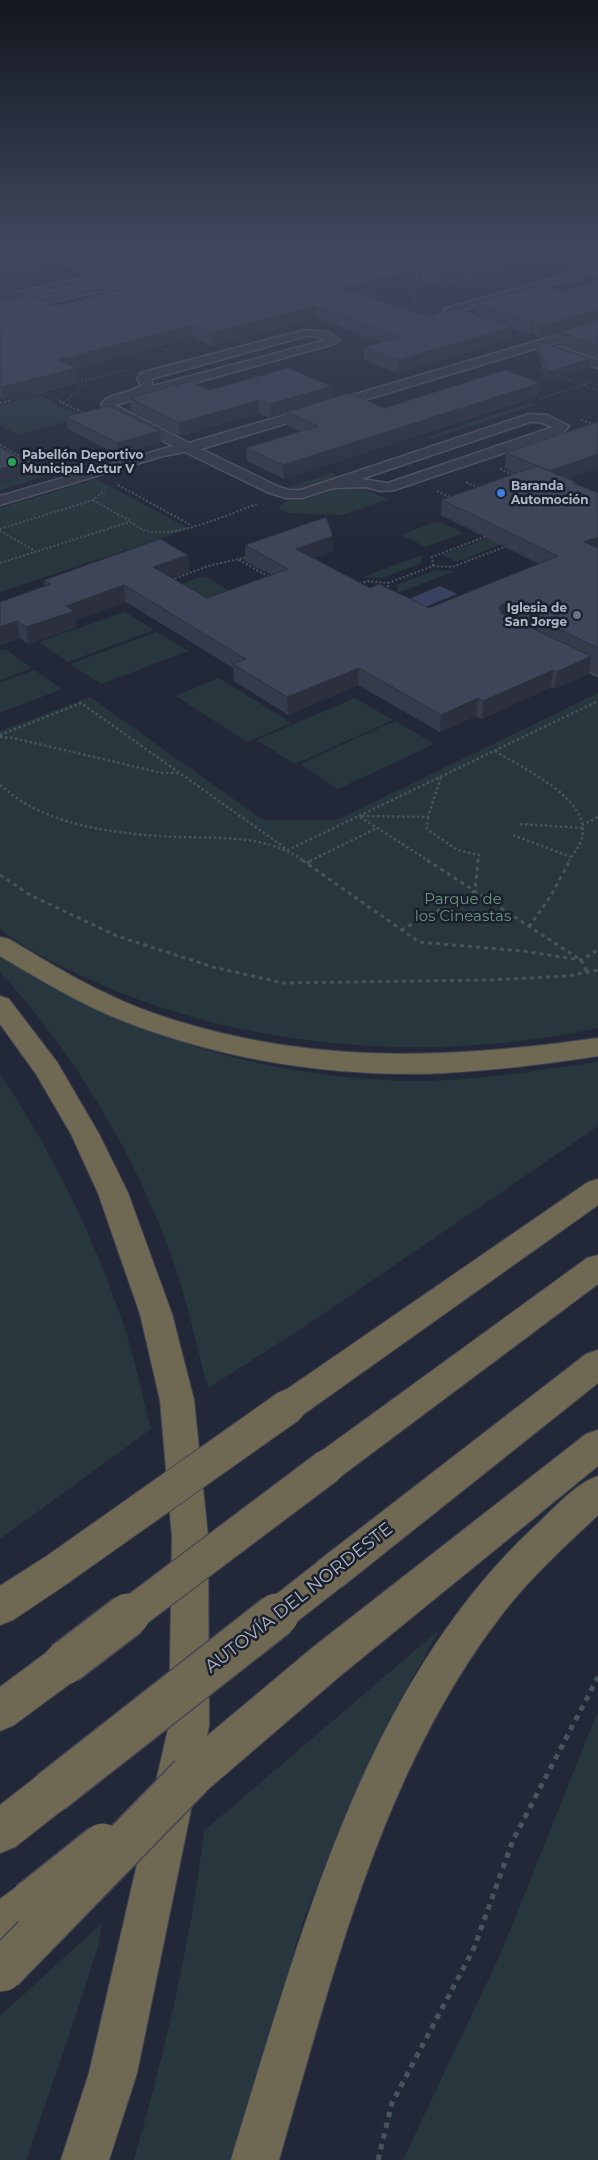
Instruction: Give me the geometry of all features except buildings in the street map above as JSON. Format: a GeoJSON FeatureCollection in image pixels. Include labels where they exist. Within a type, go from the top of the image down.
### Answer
{"type":"FeatureCollection","features":[{"type":"Feature","properties":{"kind":"highway"},"geometry":{"type":"LineString","coordinates":[[0,945],[62,981],[122,1010],[177,1030],[246,1049],[317,1061],[390,1065],[469,1064],[542,1056],[598,1046]]}},
{"type":"Feature","properties":{"kind":"highway"},"geometry":{"type":"LineString","coordinates":[[0,1005],[47,1069],[86,1134],[113,1193],[156,1314],[177,1400],[190,1537],[188,1725],[113,2073],[85,2160]]}},
{"type":"Feature","properties":{"kind":"highway"},"geometry":{"type":"LineString","coordinates":[[0,1608],[598,1190]]}},
{"type":"Feature","properties":{"kind":"highway"},"geometry":{"type":"LineString","coordinates":[[0,1711],[598,1267]]}},
{"type":"Feature","properties":{"kind":"highway","name":"AUTOVÍA DEL NORDESTE"},"geometry":{"type":"LineString","coordinates":[[0,1832],[598,1364]]}},
{"type":"Feature","properties":{"kind":"highway"},"geometry":{"type":"LineString","coordinates":[[8,1943],[191,1776],[326,1662],[598,1445]]}},
{"type":"Feature","properties":{"kind":"highway"},"geometry":{"type":"LineString","coordinates":[[255,2160],[337,1895],[390,1768],[440,1671],[490,1601],[536,1550],[598,1492]]}},
{"type":"Feature","properties":{"kind":"highway"},"geometry":{"type":"LineString","coordinates":[[8,1943],[191,1776]]}},
{"type":"Feature","properties":{"kind":"street"},"geometry":{"type":"LineString","coordinates":[[179,383],[147,382],[143,380],[144,377],[155,373],[261,345]]}},
{"type":"Feature","properties":{"kind":"street"},"geometry":{"type":"LineString","coordinates":[[317,345],[109,402],[107,406],[282,494],[297,495],[332,484],[367,477],[529,418],[542,418],[562,426],[558,430],[390,487],[380,487],[367,477]]}},
{"type":"Feature","properties":{"kind":"street"},"geometry":{"type":"LineString","coordinates":[[0,501],[161,452],[188,448],[537,345]]}},
{"type":"Feature","properties":{"kind":"street"},"geometry":{"type":"LineString","coordinates":[[542,345],[598,364]]}},
{"type":"Feature","properties":{"kind":"street"},"geometry":{"type":"LineString","coordinates":[[138,394],[144,389],[147,382]]}},
{"type":"Feature","properties":{"kind":"street"},"geometry":{"type":"LineString","coordinates":[[556,651],[598,672]]}},
{"type":"Feature","properties":{"kind":"path"},"geometry":{"type":"LineString","coordinates":[[155,345],[171,352]]}},
{"type":"Feature","properties":{"kind":"path"},"geometry":{"type":"LineString","coordinates":[[128,351],[146,358]]}},
{"type":"Feature","properties":{"kind":"path"},"geometry":{"type":"LineString","coordinates":[[525,364],[598,390]]}},
{"type":"Feature","properties":{"kind":"path"},"geometry":{"type":"LineString","coordinates":[[63,403],[92,379]]}},
{"type":"Feature","properties":{"kind":"path"},"geometry":{"type":"LineString","coordinates":[[541,404],[532,401],[598,380]]}},
{"type":"Feature","properties":{"kind":"path"},"geometry":{"type":"LineString","coordinates":[[42,392],[87,415]]}},
{"type":"Feature","properties":{"kind":"path"},"geometry":{"type":"LineString","coordinates":[[574,416],[598,426]]}},
{"type":"Feature","properties":{"kind":"path"},"geometry":{"type":"LineString","coordinates":[[0,445],[47,471]]}},
{"type":"Feature","properties":{"kind":"path"},"geometry":{"type":"LineString","coordinates":[[497,468],[522,478]]}},
{"type":"Feature","properties":{"kind":"path"},"geometry":{"type":"LineString","coordinates":[[462,480],[487,491]]}},
{"type":"Feature","properties":{"kind":"path"},"geometry":{"type":"LineString","coordinates":[[113,483],[192,526]]}},
{"type":"Feature","properties":{"kind":"path"},"geometry":{"type":"LineString","coordinates":[[0,530],[94,500],[106,489]]}},
{"type":"Feature","properties":{"kind":"path"},"geometry":{"type":"LineString","coordinates":[[434,490],[452,498]]}},
{"type":"Feature","properties":{"kind":"path"},"geometry":{"type":"LineString","coordinates":[[94,500],[144,530],[170,530],[192,526],[262,502]]}},
{"type":"Feature","properties":{"kind":"path"},"geometry":{"type":"LineString","coordinates":[[0,563],[130,522]]}},
{"type":"Feature","properties":{"kind":"path"},"geometry":{"type":"LineString","coordinates":[[0,530],[35,551]]}},
{"type":"Feature","properties":{"kind":"path"},"geometry":{"type":"LineString","coordinates":[[433,566],[432,556],[488,536]]}},
{"type":"Feature","properties":{"kind":"path"},"geometry":{"type":"LineString","coordinates":[[358,584],[367,581],[388,583],[433,566],[452,567],[508,545]]}},
{"type":"Feature","properties":{"kind":"path"},"geometry":{"type":"LineString","coordinates":[[170,580],[208,566],[239,560],[257,554]]}},
{"type":"Feature","properties":{"kind":"path"},"geometry":{"type":"LineString","coordinates":[[239,560],[272,578]]}},
{"type":"Feature","properties":{"kind":"path"},"geometry":{"type":"LineString","coordinates":[[388,583],[388,592]]}},
{"type":"Feature","properties":{"kind":"path"},"geometry":{"type":"LineString","coordinates":[[0,784],[27,804],[79,826],[160,836],[251,839],[288,850],[598,701]]}},
{"type":"Feature","properties":{"kind":"path"},"geometry":{"type":"LineString","coordinates":[[0,736],[81,704],[419,942],[522,951],[581,960],[598,950]]}},
{"type":"Feature","properties":{"kind":"path"},"geometry":{"type":"LineString","coordinates":[[0,736],[162,773],[180,773]]}},
{"type":"Feature","properties":{"kind":"path"},"geometry":{"type":"LineString","coordinates":[[495,751],[564,794],[581,816],[582,837],[552,894],[529,927]]}},
{"type":"Feature","properties":{"kind":"path"},"geometry":{"type":"LineString","coordinates":[[442,776],[428,817],[427,829],[457,850],[479,855],[476,891]]}},
{"type":"Feature","properties":{"kind":"path"},"geometry":{"type":"LineString","coordinates":[[360,816],[428,817]]}},
{"type":"Feature","properties":{"kind":"path"},"geometry":{"type":"LineString","coordinates":[[360,816],[581,960],[587,972]]}},
{"type":"Feature","properties":{"kind":"path"},"geometry":{"type":"LineString","coordinates":[[520,824],[582,827],[598,817]]}},
{"type":"Feature","properties":{"kind":"path"},"geometry":{"type":"LineString","coordinates":[[307,863],[378,828]]}},
{"type":"Feature","properties":{"kind":"path"},"geometry":{"type":"LineString","coordinates":[[513,836],[571,857]]}},
{"type":"Feature","properties":{"kind":"path"},"geometry":{"type":"LineString","coordinates":[[0,875],[30,895],[117,936],[213,966],[283,983],[489,980],[568,976],[598,970]]}},
{"type":"Feature","properties":{"kind":"path"},"geometry":{"type":"LineString","coordinates":[[401,930],[476,891]]}},
{"type":"Feature","properties":{"kind":"path"},"geometry":{"type":"LineString","coordinates":[[378,2160],[392,2104],[474,1948],[513,1840],[598,1677]]}},
{"type":"Feature","properties":{"kind":"green space"},"geometry":{"type":"Polygon","coordinates":[[[40,395],[83,417],[18,435],[0,425],[0,405],[40,395]]]}},
{"type":"Feature","properties":{"kind":"green space"},"geometry":{"type":"Polygon","coordinates":[[[530,403],[535,405],[431,439],[427,437],[530,403]]]}},
{"type":"Feature","properties":{"kind":"green space","name":"Pabellón Deportivo Municipal Actur V"},"geometry":{"type":"Polygon","coordinates":[[[0,449],[48,475],[0,490],[0,449]]]}},
{"type":"Feature","properties":{"kind":"green space"},"geometry":{"type":"Polygon","coordinates":[[[332,473],[339,477],[303,488],[285,488],[332,473]]]}},
{"type":"Feature","properties":{"kind":"green space"},"geometry":{"type":"Polygon","coordinates":[[[96,479],[189,529],[0,592],[0,508],[96,479]]]}},
{"type":"Feature","properties":{"kind":"green space"},"geometry":{"type":"Polygon","coordinates":[[[355,486],[388,499],[342,515],[290,513],[278,508],[290,499],[310,497],[339,487],[355,486]]]}},
{"type":"Feature","properties":{"kind":"green space"},"geometry":{"type":"Polygon","coordinates":[[[438,521],[464,533],[426,547],[401,535],[438,521]]]}},
{"type":"Feature","properties":{"kind":"green space"},"geometry":{"type":"Polygon","coordinates":[[[514,528],[528,534],[456,562],[442,555],[514,528]]]}},
{"type":"Feature","properties":{"kind":"green space"},"geometry":{"type":"Polygon","coordinates":[[[422,555],[421,563],[382,578],[363,577],[422,555]]]}},
{"type":"Feature","properties":{"kind":"green space"},"geometry":{"type":"Polygon","coordinates":[[[436,570],[455,571],[397,593],[397,585],[436,570]]]}},
{"type":"Feature","properties":{"kind":"green space"},"geometry":{"type":"Polygon","coordinates":[[[204,576],[245,600],[216,611],[169,588],[204,576]]]}},
{"type":"Feature","properties":{"kind":"green space"},"geometry":{"type":"Polygon","coordinates":[[[125,612],[154,630],[68,662],[39,642],[125,612]]]}},
{"type":"Feature","properties":{"kind":"green space"},"geometry":{"type":"Polygon","coordinates":[[[157,632],[188,651],[101,684],[70,664],[157,632]]]}},
{"type":"Feature","properties":{"kind":"green space"},"geometry":{"type":"Polygon","coordinates":[[[5,649],[32,668],[0,680],[0,651],[5,649]]]}},
{"type":"Feature","properties":{"kind":"green space"},"geometry":{"type":"Polygon","coordinates":[[[34,670],[62,689],[0,713],[0,683],[34,670]]]}},
{"type":"Feature","properties":{"kind":"green space"},"geometry":{"type":"Polygon","coordinates":[[[219,678],[291,723],[247,742],[176,696],[219,678]]]}},
{"type":"Feature","properties":{"kind":"green space","name":"Parque de los Cineastas"},"geometry":{"type":"Polygon","coordinates":[[[598,693],[598,1028],[534,1039],[468,1045],[402,1047],[336,1043],[270,1034],[206,1020],[143,1001],[50,961],[19,943],[0,929],[0,731],[90,697],[263,820],[337,820],[598,693]]]}},
{"type":"Feature","properties":{"kind":"green space"},"geometry":{"type":"Polygon","coordinates":[[[355,698],[393,720],[295,764],[257,740],[355,698]]]}},
{"type":"Feature","properties":{"kind":"green space"},"geometry":{"type":"Polygon","coordinates":[[[395,721],[434,744],[338,789],[300,764],[395,721]]]}},
{"type":"Feature","properties":{"kind":"green space"},"geometry":{"type":"Polygon","coordinates":[[[0,956],[48,983],[114,1016],[196,1047],[266,1065],[338,1076],[431,1081],[503,1075],[598,1062],[598,1126],[307,1325],[208,1388],[172,1257],[140,1180],[121,1142],[77,1071],[53,1036],[0,972],[0,956]]]}},
{"type":"Feature","properties":{"kind":"green space"},"geometry":{"type":"Polygon","coordinates":[[[0,1074],[53,1162],[97,1254],[126,1332],[151,1429],[0,1539],[0,1074]]]}},
{"type":"Feature","properties":{"kind":"green space"},"geometry":{"type":"Polygon","coordinates":[[[439,1630],[388,1723],[346,1813],[303,1921],[232,2160],[134,2160],[176,1997],[199,1873],[204,1831],[439,1630]]]}},
{"type":"Feature","properties":{"kind":"green space"},"geometry":{"type":"Polygon","coordinates":[[[598,1711],[598,2160],[403,2160],[500,1955],[598,1711]]]}},
{"type":"Feature","properties":{"kind":"green space"},"geometry":{"type":"Polygon","coordinates":[[[102,1923],[98,1946],[78,2009],[26,2160],[0,2160],[0,2016],[102,1923]]]}},
{"type":"Feature","properties":{"kind":"water"},"geometry":{"type":"Polygon","coordinates":[[[440,586],[457,594],[425,607],[409,599],[440,586]]]}},
{"type":"Feature","properties":{"kind":"place","name":"Pabellón Deportivo Municipal Actur V"},"geometry":{"type":"Point","coordinates":[12,462]}},
{"type":"Feature","properties":{"kind":"place","name":"Baranda Automoción"},"geometry":{"type":"Point","coordinates":[501,493]}},
{"type":"Feature","properties":{"kind":"place","name":"Iglesia de San Jorge"},"geometry":{"type":"Point","coordinates":[577,615]}}]}
